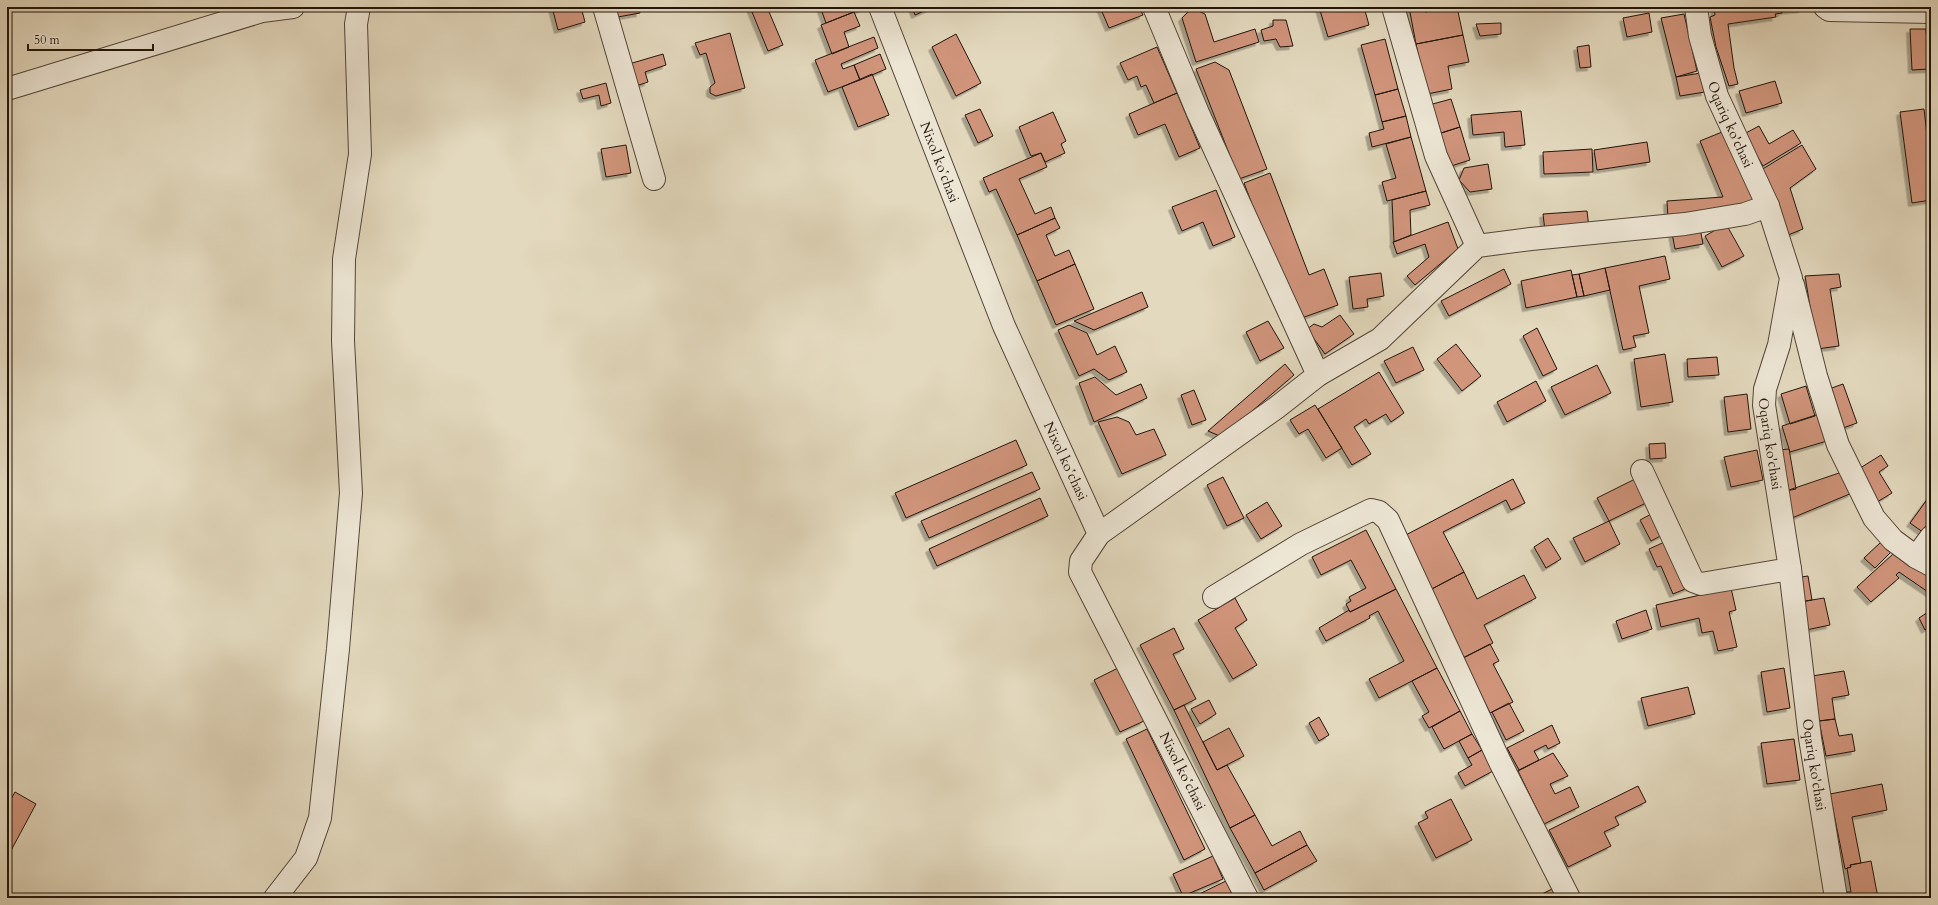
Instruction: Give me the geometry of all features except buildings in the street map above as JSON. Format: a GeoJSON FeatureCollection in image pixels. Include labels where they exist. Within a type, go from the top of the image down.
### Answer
{"type":"FeatureCollection","features":[{"type":"Feature","properties":{"kind":"street"},"geometry":{"type":"LineString","coordinates":[[7,89],[262,11],[293,7]]}},
{"type":"Feature","properties":{"kind":"street"},"geometry":{"type":"LineString","coordinates":[[276,898],[306,858],[320,818],[338,649],[351,493],[344,341],[344,259],[360,154],[356,24],[359,7]]}},
{"type":"Feature","properties":{"kind":"street"},"geometry":{"type":"LineString","coordinates":[[604,7],[654,179]]}},
{"type":"Feature","properties":{"kind":"street","name":"Nixol koʻchasi"},"geometry":{"type":"LineString","coordinates":[[880,7],[1004,326],[1099,534],[1080,562],[1080,572],[1248,898]]}},
{"type":"Feature","properties":{"kind":"street"},"geometry":{"type":"LineString","coordinates":[[1154,7],[1198,113],[1318,375]]}},
{"type":"Feature","properties":{"kind":"street"},"geometry":{"type":"LineString","coordinates":[[1393,7],[1436,156],[1477,246]]}},
{"type":"Feature","properties":{"kind":"street","name":"Oqariq ko'chasi"},"geometry":{"type":"LineString","coordinates":[[1696,7],[1700,36],[1717,96],[1768,206],[1791,278],[1779,346],[1765,388],[1764,405],[1790,569],[1810,738],[1836,898]]}},
{"type":"Feature","properties":{"kind":"street"},"geometry":{"type":"LineString","coordinates":[[1824,7],[1829,10],[1931,12]]}},
{"type":"Feature","properties":{"kind":"street"},"geometry":{"type":"LineString","coordinates":[[1099,534],[1276,408],[1318,375],[1380,339],[1477,246],[1531,238],[1685,224],[1745,214],[1768,206]]}},
{"type":"Feature","properties":{"kind":"street"},"geometry":{"type":"LineString","coordinates":[[1791,278],[1816,376],[1838,445],[1874,518],[1893,540],[1923,561],[1931,537]]}},
{"type":"Feature","properties":{"kind":"street"},"geometry":{"type":"LineString","coordinates":[[1642,471],[1694,581],[1700,584],[1790,569]]}},
{"type":"Feature","properties":{"kind":"street"},"geometry":{"type":"LineString","coordinates":[[1214,597],[1301,544],[1371,510],[1379,512],[1388,520],[1500,762],[1569,898]]}}]}
